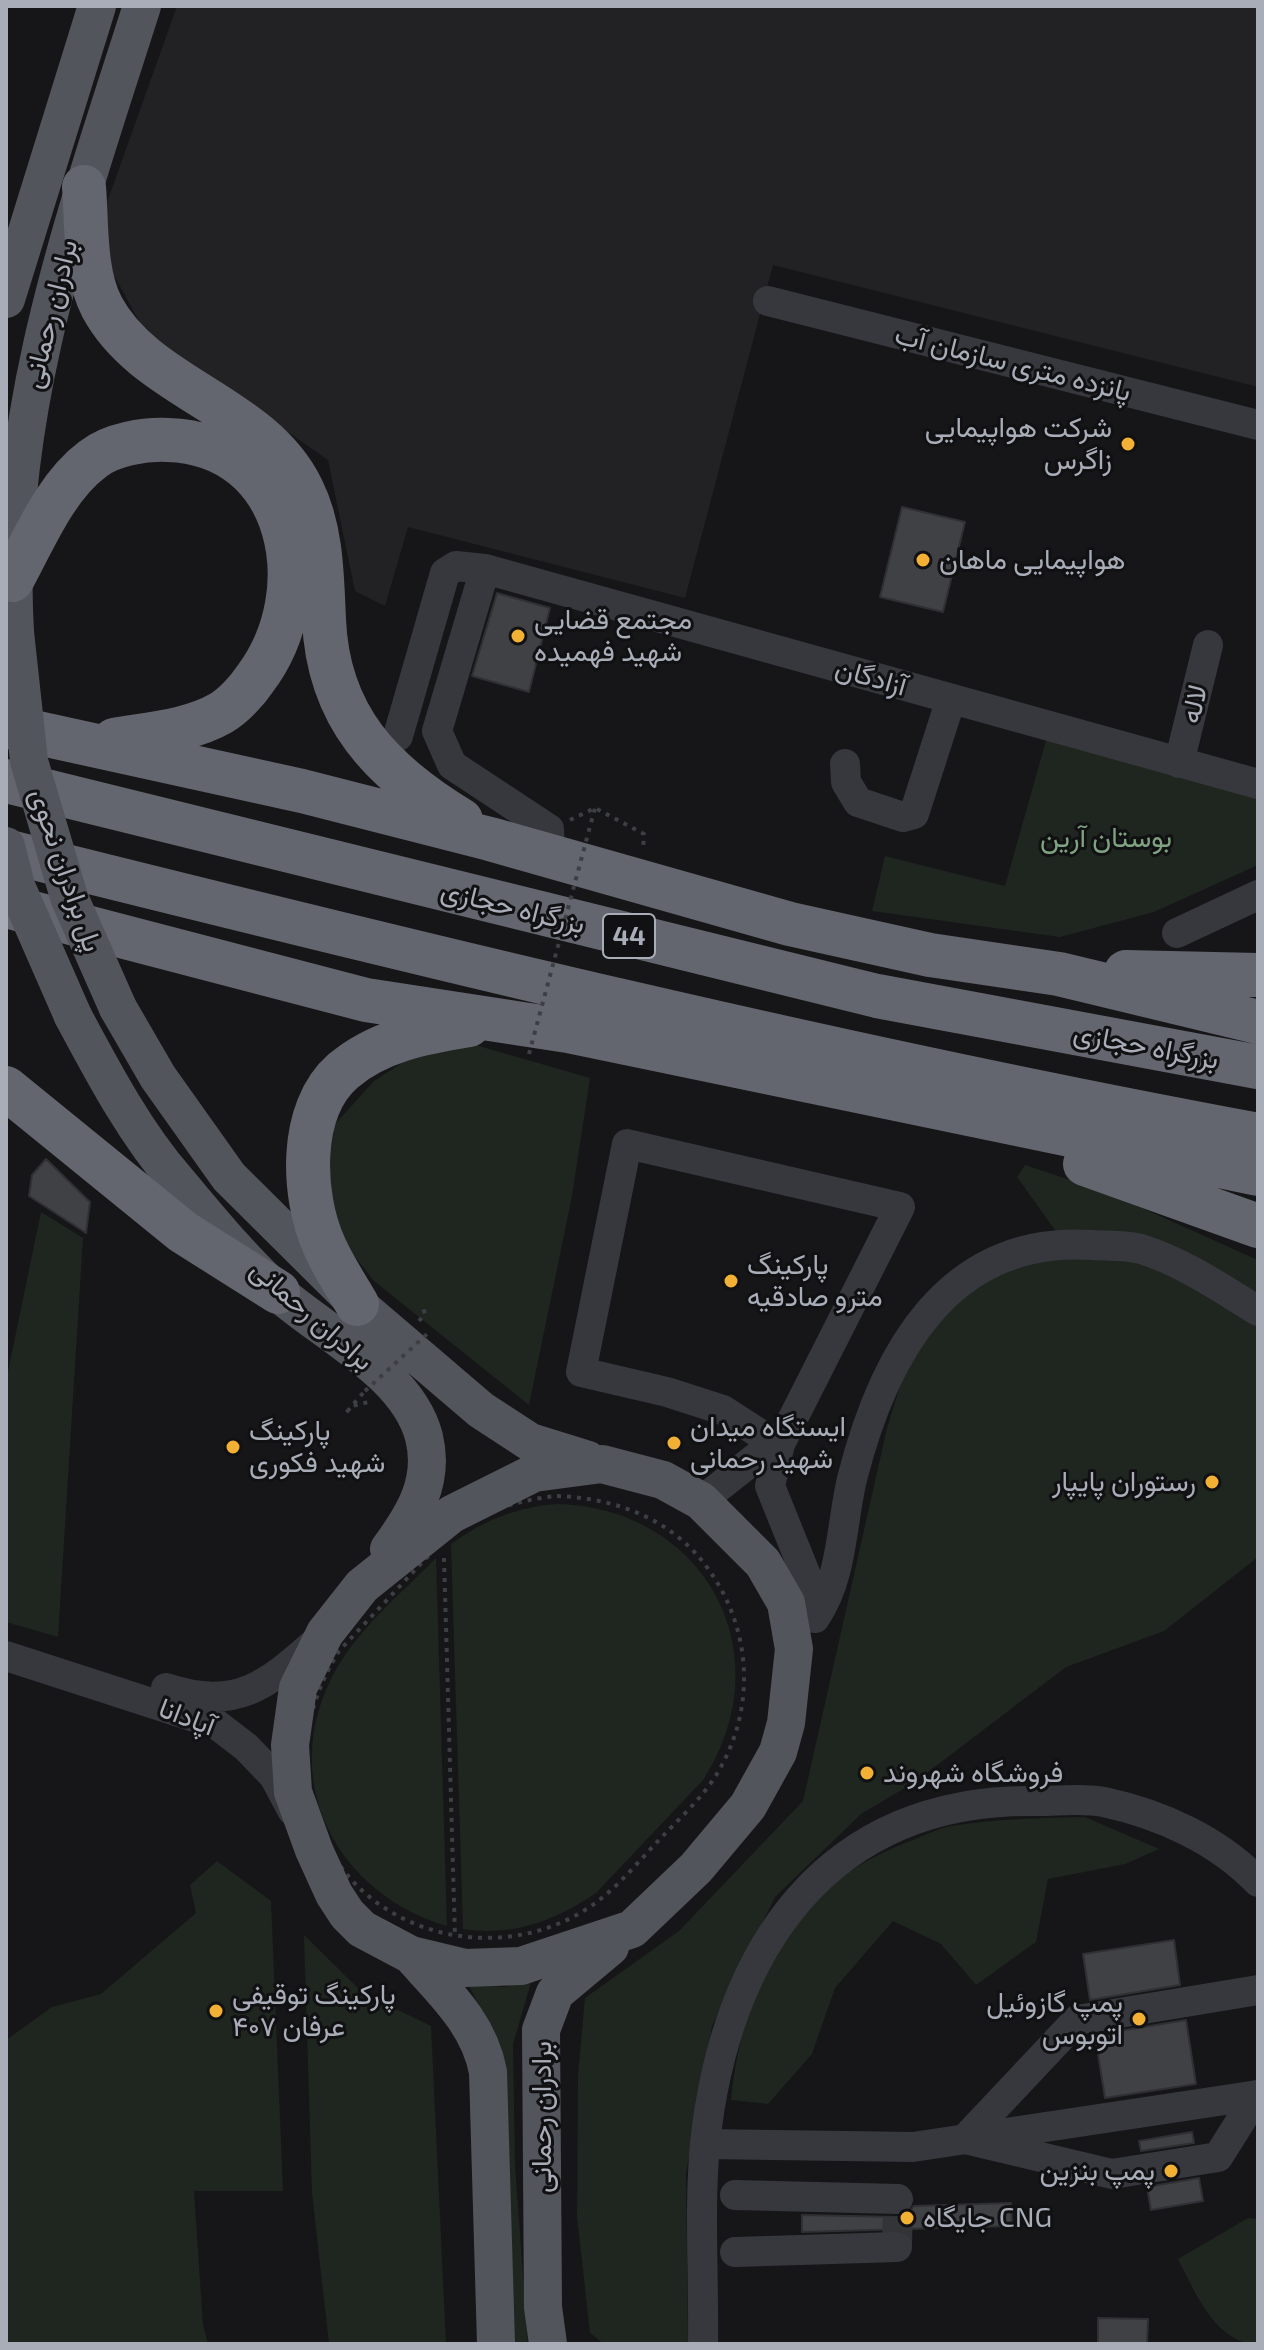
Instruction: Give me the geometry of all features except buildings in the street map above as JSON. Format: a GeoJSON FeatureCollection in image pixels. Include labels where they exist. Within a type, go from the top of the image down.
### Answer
{"type":"FeatureCollection","features":[{"type":"Feature","properties":{"kind":"highway"},"geometry":{"type":"LineString","coordinates":[[84,187],[90,261],[101,306],[131,344],[268,442],[302,488],[321,549],[331,674],[349,719],[373,751],[417,793],[490,839]]}},
{"type":"Feature","properties":{"kind":"highway"},"geometry":{"type":"LineString","coordinates":[[12,580],[58,497],[93,458],[145,439],[193,441],[243,464],[275,504],[289,545],[290,588],[284,629],[271,658],[249,687],[221,713],[174,729],[91,744]]}},
{"type":"Feature","properties":{"kind":"highway"},"geometry":{"type":"LineString","coordinates":[[6,726],[302,791],[490,839],[790,924],[930,955],[1059,974],[1258,1022]]}},
{"type":"Feature","properties":{"kind":"highway","name":"بزرگراه حجازی"},"geometry":{"type":"LineString","coordinates":[[6,781],[877,996],[1258,1067]]}},
{"type":"Feature","properties":{"kind":"highway"},"geometry":{"type":"LineString","coordinates":[[302,791],[623,935]]}},
{"type":"Feature","properties":{"kind":"highway","name":"44"},"geometry":{"type":"LineString","coordinates":[[6,849],[696,1019],[1013,1089],[1258,1135]]}},
{"type":"Feature","properties":{"kind":"highway"},"geometry":{"type":"LineString","coordinates":[[71,867],[218,935],[455,1011]]}},
{"type":"Feature","properties":{"kind":"highway"},"geometry":{"type":"LineString","coordinates":[[6,906],[366,1000],[455,1011],[568,1031],[1258,1174]]}},
{"type":"Feature","properties":{"kind":"highway"},"geometry":{"type":"LineString","coordinates":[[1126,972],[1258,997]]}},
{"type":"Feature","properties":{"kind":"highway"},"geometry":{"type":"LineString","coordinates":[[1059,974],[1258,975]]}},
{"type":"Feature","properties":{"kind":"highway"},"geometry":{"type":"LineString","coordinates":[[357,1304],[323,1245],[310,1201],[307,1174],[309,1141],[318,1109],[341,1072],[383,1046],[427,1032],[475,1024],[568,1031]]}},
{"type":"Feature","properties":{"kind":"highway"},"geometry":{"type":"LineString","coordinates":[[815,1081],[1043,1151],[1258,1226]]}},
{"type":"Feature","properties":{"kind":"highway"},"geometry":{"type":"LineString","coordinates":[[6,1088],[183,1232],[278,1292]]}},
{"type":"Feature","properties":{"kind":"highway"},"geometry":{"type":"LineString","coordinates":[[1043,1151],[1258,1251]]}},
{"type":"Feature","properties":{"kind":"highway"},"geometry":{"type":"LineString","coordinates":[[1165,1156],[1258,1190]]}},
{"type":"Feature","properties":{"kind":"main road","name":"برادران رحمانی"},"geometry":{"type":"LineString","coordinates":[[6,299],[97,6]]}},
{"type":"Feature","properties":{"kind":"main road","name":"برادران رحمانی"},"geometry":{"type":"LineString","coordinates":[[15,632],[12,580],[17,488],[31,388],[57,276],[142,6]]}},
{"type":"Feature","properties":{"kind":"main road","name":"پل برادران نحوی"},"geometry":{"type":"LineString","coordinates":[[15,632],[29,761],[69,897],[118,1008]]}},
{"type":"Feature","properties":{"kind":"main road","name":"پل برادران نحوی"},"geometry":{"type":"LineString","coordinates":[[6,849],[16,886],[73,1016]]}},
{"type":"Feature","properties":{"kind":"main road","name":"برادران رحمانی"},"geometry":{"type":"LineString","coordinates":[[118,1008],[158,1077],[229,1177],[357,1304],[481,1410],[530,1442],[663,1480],[701,1501],[763,1563],[786,1603],[794,1649],[786,1723],[778,1752],[748,1806],[696,1868],[632,1929],[555,1993],[541,2030],[543,2307],[548,2344]]}},
{"type":"Feature","properties":{"kind":"main road","name":"برادران رحمانی"},"geometry":{"type":"LineString","coordinates":[[73,1016],[104,1074],[174,1179],[278,1292],[404,1393],[424,1437],[427,1474],[417,1511],[362,1586]]}},
{"type":"Feature","properties":{"kind":"main road"},"geometry":{"type":"LineString","coordinates":[[602,1464],[534,1473],[362,1586],[325,1633],[298,1688],[290,1745],[293,1792],[314,1850],[347,1914],[362,1929],[411,1955],[453,1951],[521,1966],[632,1929]]}},
{"type":"Feature","properties":{"kind":"main road","name":"برادران رحمانی"},"geometry":{"type":"LineString","coordinates":[[411,1955],[464,2014],[483,2046],[488,2072],[496,2344]]}},
{"type":"Feature","properties":{"kind":"street","name":"پانزده متری سازمان آب"},"geometry":{"type":"LineString","coordinates":[[768,301],[1258,425]]}},
{"type":"Feature","properties":{"kind":"street","name":"آزادگان"},"geometry":{"type":"LineString","coordinates":[[398,736],[445,573],[456,566],[485,569],[1258,784]]}},
{"type":"Feature","properties":{"kind":"street"},"geometry":{"type":"LineString","coordinates":[[485,569],[437,731],[452,765],[549,829],[550,858]]}},
{"type":"Feature","properties":{"kind":"street","name":"لاله"},"geometry":{"type":"LineString","coordinates":[[1179,763],[1208,645]]}},
{"type":"Feature","properties":{"kind":"street"},"geometry":{"type":"LineString","coordinates":[[845,764],[851,795],[865,807],[903,817],[914,814],[951,699]]}},
{"type":"Feature","properties":{"kind":"street"},"geometry":{"type":"LineString","coordinates":[[1177,933],[1258,895]]}},
{"type":"Feature","properties":{"kind":"street"},"geometry":{"type":"LineString","coordinates":[[701,1501],[763,1452],[768,1439],[723,1410],[667,1392],[581,1372],[627,1144],[900,1207],[780,1444],[770,1486]]}},
{"type":"Feature","properties":{"kind":"street"},"geometry":{"type":"LineString","coordinates":[[794,1649],[820,1610],[835,1576],[852,1478],[876,1406],[900,1349],[921,1317],[959,1284],[1002,1258],[1061,1243],[1139,1249],[1205,1277],[1258,1311]]}},
{"type":"Feature","properties":{"kind":"street"},"geometry":{"type":"LineString","coordinates":[[746,1463],[761,1466],[768,1473],[770,1486],[820,1610]]}},
{"type":"Feature","properties":{"kind":"street","name":"آپادانا"},"geometry":{"type":"LineString","coordinates":[[6,1637],[197,1698],[241,1694],[261,1685],[281,1673],[325,1633]]}},
{"type":"Feature","properties":{"kind":"street","name":"آپادانا"},"geometry":{"type":"LineString","coordinates":[[6,1656],[216,1724],[246,1747],[274,1776],[314,1850]]}},
{"type":"Feature","properties":{"kind":"street"},"geometry":{"type":"LineString","coordinates":[[703,2344],[705,2144],[725,2040],[757,1958],[806,1890],[834,1863],[863,1844],[942,1808],[1019,1801],[1102,1802],[1180,1826],[1242,1865],[1258,1882]]}},
{"type":"Feature","properties":{"kind":"street"},"geometry":{"type":"LineString","coordinates":[[965,2139],[1077,2020],[1258,1990]]}},
{"type":"Feature","properties":{"kind":"street"},"geometry":{"type":"LineString","coordinates":[[705,2144],[913,2147],[1257,2095]]}},
{"type":"Feature","properties":{"kind":"street"},"geometry":{"type":"LineString","coordinates":[[965,2139],[1112,2174],[1218,2157],[1257,2095]]}},
{"type":"Feature","properties":{"kind":"street"},"geometry":{"type":"LineString","coordinates":[[735,2195],[898,2199]]}},
{"type":"Feature","properties":{"kind":"street"},"geometry":{"type":"LineString","coordinates":[[735,2252],[897,2247]]}},
{"type":"Feature","properties":{"kind":"path"},"geometry":{"type":"LineString","coordinates":[[529,1054],[595,808],[644,834]]}},
{"type":"Feature","properties":{"kind":"path"},"geometry":{"type":"LineString","coordinates":[[352,1406],[345,1414],[365,1391],[427,1334]]}},
{"type":"Feature","properties":{"kind":"path"},"geometry":{"type":"LineString","coordinates":[[581,1497],[627,1508],[669,1530],[704,1562],[718,1582],[737,1625],[745,1672],[740,1719],[723,1763],[695,1802],[610,1890],[582,1912],[539,1931],[492,1939],[453,1951],[380,1905],[345,1872],[316,1821],[304,1763],[309,1716],[332,1661],[448,1527],[533,1498],[581,1497]]}},
{"type":"Feature","properties":{"kind":"path"},"geometry":{"type":"LineString","coordinates":[[448,1527],[453,1951]]}},
{"type":"Feature","properties":{"kind":"shaded area"},"geometry":{"type":"Polygon","coordinates":[[[177,6],[1258,6],[1258,387],[773,265],[685,598],[408,527],[385,606],[355,591],[328,460],[145,332],[110,268],[100,222],[177,6]]]}},
{"type":"Feature","properties":{"kind":"green space","name":"بوستان آرین"},"geometry":{"type":"Polygon","coordinates":[[[1047,737],[1258,790],[1258,865],[1154,912],[1060,937],[872,911],[885,856],[1005,886],[1047,737]]]}},
{"type":"Feature","properties":{"kind":"green space"},"geometry":{"type":"Polygon","coordinates":[[[472,1044],[590,1078],[572,1196],[529,1405],[374,1281],[345,1244],[329,1203],[329,1163],[335,1124],[374,1081],[405,1061],[472,1044]]]}},
{"type":"Feature","properties":{"kind":"green space"},"geometry":{"type":"Polygon","coordinates":[[[1025,1165],[1106,1192],[1258,1260],[1258,1299],[1057,1233],[1017,1177],[1025,1165]]]}},
{"type":"Feature","properties":{"kind":"green space"},"geometry":{"type":"Polygon","coordinates":[[[41,1212],[83,1238],[58,1637],[6,1622],[6,1381],[41,1212]]]}},
{"type":"Feature","properties":{"kind":"green space"},"geometry":{"type":"Polygon","coordinates":[[[1061,1256],[1135,1261],[1194,1280],[1258,1322],[1258,1557],[1164,1631],[1066,1667],[915,1782],[861,1814],[775,1897],[712,2026],[686,2173],[688,2344],[604,2344],[590,2333],[577,2216],[578,2076],[585,1998],[679,1931],[803,1801],[887,1428],[915,1338],[969,1291],[1014,1267],[1061,1256]]]}},
{"type":"Feature","properties":{"kind":"green space"},"geometry":{"type":"Polygon","coordinates":[[[557,1504],[609,1512],[654,1531],[690,1560],[716,1596],[732,1638],[736,1683],[727,1731],[704,1779],[597,1892],[566,1911],[534,1924],[499,1931],[463,1929],[451,1544],[501,1516],[557,1504]]]}},
{"type":"Feature","properties":{"kind":"green space"},"geometry":{"type":"Polygon","coordinates":[[[436,1558],[447,1926],[409,1910],[375,1888],[348,1861],[328,1829],[316,1794],[312,1756],[317,1717],[342,1660],[380,1614],[436,1558]]]}},
{"type":"Feature","properties":{"kind":"green space"},"geometry":{"type":"Polygon","coordinates":[[[1085,1817],[1159,1849],[1125,1864],[1048,1879],[1036,1942],[976,1985],[941,1944],[893,1921],[835,1988],[812,2054],[768,2104],[731,2100],[747,2016],[761,1979],[779,1944],[802,1913],[831,1886],[865,1862],[945,1827],[1001,1820],[1085,1817]]]}},
{"type":"Feature","properties":{"kind":"green space"},"geometry":{"type":"Polygon","coordinates":[[[217,1861],[271,1901],[283,2191],[194,2191],[203,2325],[208,2344],[6,2344],[6,2040],[52,2007],[101,1994],[196,1913],[190,1885],[217,1861]]]}},
{"type":"Feature","properties":{"kind":"green space"},"geometry":{"type":"Polygon","coordinates":[[[304,1935],[363,1993],[431,2026],[446,2344],[329,2344],[312,2193],[304,1935]]]}},
{"type":"Feature","properties":{"kind":"green space"},"geometry":{"type":"Polygon","coordinates":[[[532,1979],[513,2044],[515,2166],[528,2344],[508,2344],[486,2018],[468,1984],[505,1987],[532,1979]]]}},
{"type":"Feature","properties":{"kind":"green space"},"geometry":{"type":"Polygon","coordinates":[[[1248,2218],[1258,2219],[1258,2344],[1243,2342],[1218,2326],[1199,2300],[1178,2259],[1248,2218]]]}},
{"type":"Feature","properties":{"kind":"tunnel"},"geometry":{"type":"LineString","coordinates":[[897,2247],[898,2199]]}},
{"type":"Feature","properties":{"kind":"place","name":"شرکت هواپیمایی زاگرس"},"geometry":{"type":"Point","coordinates":[1128,444]}},
{"type":"Feature","properties":{"kind":"place","name":"هواپیمایی ماهان"},"geometry":{"type":"Point","coordinates":[923,560]}},
{"type":"Feature","properties":{"kind":"place","name":"مجتمع قضایی شهید فهمیده"},"geometry":{"type":"Point","coordinates":[518,636]}},
{"type":"Feature","properties":{"kind":"place","name":"پارکینگ مترو صادقیه"},"geometry":{"type":"Point","coordinates":[731,1281]}},
{"type":"Feature","properties":{"kind":"place","name":"ایستگاه میدان شهید رحمانی"},"geometry":{"type":"Point","coordinates":[674,1443]}},
{"type":"Feature","properties":{"kind":"place","name":"پارکینگ شهید فکوری"},"geometry":{"type":"Point","coordinates":[233,1447]}},
{"type":"Feature","properties":{"kind":"place","name":"رستوران پایپار"},"geometry":{"type":"Point","coordinates":[1212,1482]}},
{"type":"Feature","properties":{"kind":"place","name":"فروشگاه شهروند"},"geometry":{"type":"Point","coordinates":[867,1773]}},
{"type":"Feature","properties":{"kind":"place","name":"پارکینگ توقیفی عرفان ۴۰۷"},"geometry":{"type":"Point","coordinates":[216,2011]}},
{"type":"Feature","properties":{"kind":"place","name":"پمپ گازوئیل اتوبوس"},"geometry":{"type":"Point","coordinates":[1139,2019]}},
{"type":"Feature","properties":{"kind":"place","name":"پمپ بنزین"},"geometry":{"type":"Point","coordinates":[1171,2171]}},
{"type":"Feature","properties":{"kind":"place","name":"جایگاه CNG"},"geometry":{"type":"Point","coordinates":[907,2218]}}]}
